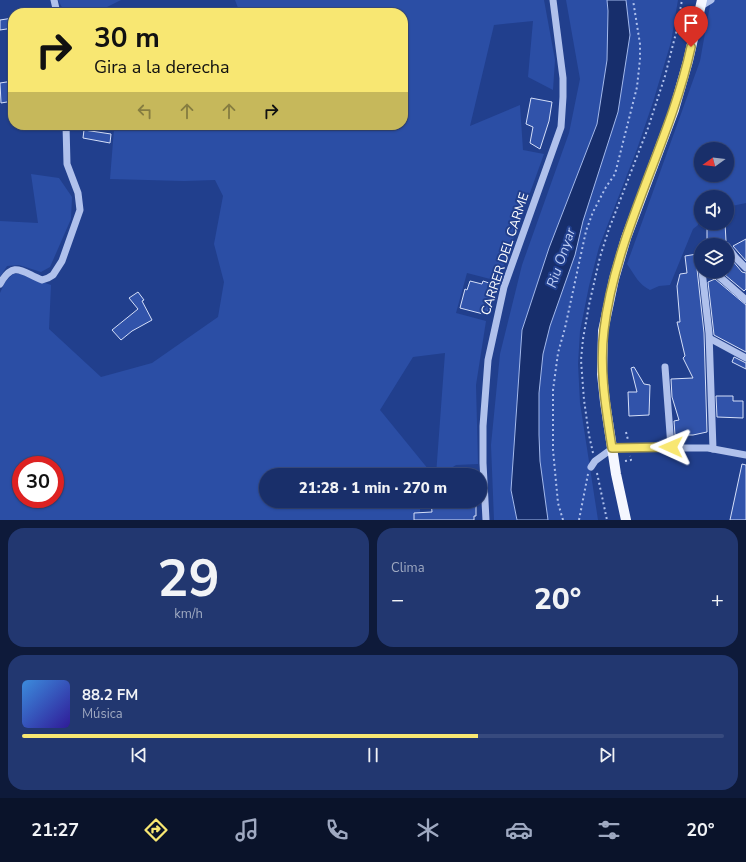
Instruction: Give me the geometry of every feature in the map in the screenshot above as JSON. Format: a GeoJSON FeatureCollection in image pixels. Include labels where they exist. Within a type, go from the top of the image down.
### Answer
{"type":"FeatureCollection","features":[{"type":"Feature","properties":{"kind":"main road"},"geometry":{"type":"LineString","coordinates":[[626,520],[616,474],[605,402],[602,374],[604,331],[608,306],[626,238],[674,110],[688,61],[701,3]]}},
{"type":"Feature","properties":{"kind":"street","name":"CARRER DEL CARME"},"geometry":{"type":"LineString","coordinates":[[486,520],[483,426],[488,360],[504,287],[557,140],[562,114],[563,78],[552,0]]}},
{"type":"Feature","properties":{"kind":"street"},"geometry":{"type":"LineString","coordinates":[[701,3],[711,0]]}},
{"type":"Feature","properties":{"kind":"street"},"geometry":{"type":"LineString","coordinates":[[0,284],[10,271],[17,269],[25,271],[42,280],[48,278],[53,275],[62,261],[80,210],[78,193],[67,164],[66,130]]}},
{"type":"Feature","properties":{"kind":"street"},"geometry":{"type":"LineString","coordinates":[[734,255],[746,268]]}},
{"type":"Feature","properties":{"kind":"street"},"geometry":{"type":"LineString","coordinates":[[703,278],[709,333],[713,449]]}},
{"type":"Feature","properties":{"kind":"street"},"geometry":{"type":"LineString","coordinates":[[704,282],[708,278]]}},
{"type":"Feature","properties":{"kind":"street"},"geometry":{"type":"LineString","coordinates":[[721,278],[746,300]]}},
{"type":"Feature","properties":{"kind":"street"},"geometry":{"type":"LineString","coordinates":[[711,339],[746,358]]}},
{"type":"Feature","properties":{"kind":"street"},"geometry":{"type":"LineString","coordinates":[[665,367],[671,447]]}},
{"type":"Feature","properties":{"kind":"street"},"geometry":{"type":"LineString","coordinates":[[593,464],[612,448],[671,447],[713,449],[746,455]]}},
{"type":"Feature","properties":{"kind":"path"},"geometry":{"type":"LineString","coordinates":[[562,520],[558,503],[553,450],[553,390],[558,353],[566,328],[586,231],[593,212],[606,187],[615,174],[637,87],[640,44],[633,0]]}},
{"type":"Feature","properties":{"kind":"path"},"geometry":{"type":"LineString","coordinates":[[579,520],[593,464]]}},
{"type":"Feature","properties":{"kind":"path"},"geometry":{"type":"LineString","coordinates":[[593,464],[607,520]]}},
{"type":"Feature","properties":{"kind":"shaded area"},"geometry":{"type":"Polygon","coordinates":[[[58,0],[121,0],[105,8],[62,8],[58,0]]]}},
{"type":"Feature","properties":{"kind":"shaded area"},"geometry":{"type":"Polygon","coordinates":[[[235,0],[544,0],[555,60],[553,90],[528,77],[533,21],[494,25],[470,126],[520,105],[523,150],[544,154],[498,281],[467,273],[456,313],[486,321],[476,385],[478,464],[456,465],[451,468],[437,468],[445,353],[413,357],[380,410],[427,468],[259,468],[259,508],[420,508],[420,520],[0,520],[0,293],[5,282],[13,274],[20,274],[51,285],[49,329],[101,377],[152,363],[218,317],[224,282],[214,244],[223,196],[215,180],[184,181],[110,179],[114,130],[408,130],[408,8],[238,8],[235,0]]]}},
{"type":"Feature","properties":{"kind":"shaded area"},"geometry":{"type":"Polygon","coordinates":[[[566,0],[607,0],[607,60],[597,124],[549,248],[522,330],[511,490],[517,520],[494,520],[491,445],[500,354],[522,265],[569,133],[580,79],[566,0]]]}},
{"type":"Feature","properties":{"kind":"shaded area"},"geometry":{"type":"Polygon","coordinates":[[[626,0],[678,0],[671,42],[653,102],[637,149],[599,247],[580,331],[578,364],[580,403],[598,520],[548,520],[540,461],[539,435],[539,393],[543,354],[550,326],[575,255],[583,221],[618,112],[630,35],[626,0]]]}},
{"type":"Feature","properties":{"kind":"shaded area"},"geometry":{"type":"Polygon","coordinates":[[[711,0],[746,0],[746,203],[734,206],[734,190],[694,190],[694,228],[670,285],[659,286],[650,290],[640,282],[627,264],[700,61],[711,0]]]}},
{"type":"Feature","properties":{"kind":"shaded area"},"geometry":{"type":"Polygon","coordinates":[[[31,174],[59,178],[72,197],[71,219],[50,267],[41,272],[19,265],[7,266],[0,277],[0,221],[38,223],[31,174]]]}},
{"type":"Feature","properties":{"kind":"water","name":"Riu Onyar"},"geometry":{"type":"Polygon","coordinates":[[[607,0],[626,0],[630,35],[618,112],[583,221],[575,255],[550,326],[543,354],[539,393],[539,435],[540,461],[548,520],[517,520],[511,490],[522,330],[549,248],[597,124],[607,60],[607,0]]]}},
{"type":"Feature","properties":{"kind":"building"},"geometry":{"type":"Polygon","coordinates":[[[8,19],[8,29],[0,30],[0,20],[8,19]]]}},
{"type":"Feature","properties":{"kind":"building"},"geometry":{"type":"Polygon","coordinates":[[[8,82],[8,102],[1,103],[0,83],[8,82]]]}},
{"type":"Feature","properties":{"kind":"building"},"geometry":{"type":"Polygon","coordinates":[[[531,98],[552,102],[549,121],[540,149],[530,143],[533,127],[526,124],[531,98]]]}},
{"type":"Feature","properties":{"kind":"building"},"geometry":{"type":"Polygon","coordinates":[[[84,130],[111,134],[110,143],[83,138],[84,130]]]}},
{"type":"Feature","properties":{"kind":"building"},"geometry":{"type":"Polygon","coordinates":[[[707,230],[725,230],[726,238],[707,238],[707,230]]]}},
{"type":"Feature","properties":{"kind":"building"},"geometry":{"type":"Polygon","coordinates":[[[746,239],[746,261],[734,247],[734,245],[746,239]]]}},
{"type":"Feature","properties":{"kind":"building"},"geometry":{"type":"Polygon","coordinates":[[[694,254],[694,278],[698,278],[704,333],[707,432],[693,435],[675,435],[674,421],[679,420],[672,397],[671,379],[693,378],[683,358],[685,356],[677,322],[680,322],[677,286],[680,274],[687,273],[685,256],[694,254]]]}},
{"type":"Feature","properties":{"kind":"building"},"geometry":{"type":"Polygon","coordinates":[[[734,262],[742,272],[746,273],[746,289],[744,291],[729,278],[734,278],[734,262]]]}},
{"type":"Feature","properties":{"kind":"building"},"geometry":{"type":"Polygon","coordinates":[[[715,279],[746,305],[746,352],[714,335],[708,282],[715,279]]]}},
{"type":"Feature","properties":{"kind":"building"},"geometry":{"type":"Polygon","coordinates":[[[470,281],[482,284],[483,281],[495,285],[487,315],[460,308],[465,289],[467,290],[470,281]]]}},
{"type":"Feature","properties":{"kind":"building"},"geometry":{"type":"Polygon","coordinates":[[[138,292],[144,300],[142,301],[152,320],[132,331],[121,340],[112,330],[138,309],[129,298],[138,292]]]}},
{"type":"Feature","properties":{"kind":"building"},"geometry":{"type":"Polygon","coordinates":[[[734,357],[746,363],[746,369],[732,362],[734,357]]]}},
{"type":"Feature","properties":{"kind":"building"},"geometry":{"type":"Polygon","coordinates":[[[634,367],[644,384],[650,385],[649,415],[629,416],[628,392],[637,392],[631,368],[634,367]]]}},
{"type":"Feature","properties":{"kind":"building"},"geometry":{"type":"Polygon","coordinates":[[[716,396],[733,396],[733,401],[743,401],[743,418],[717,417],[716,396]]]}},
{"type":"Feature","properties":{"kind":"building"},"geometry":{"type":"Polygon","coordinates":[[[742,464],[746,465],[746,520],[730,520],[742,464]]]}},
{"type":"Feature","properties":{"kind":"building"},"geometry":{"type":"Polygon","coordinates":[[[432,508],[476,508],[476,516],[474,516],[474,520],[414,520],[414,513],[432,512],[432,508]]]}},
{"type":"Feature","properties":{"kind":"route"},"geometry":{"type":"LineString","coordinates":[[671,447],[612,448],[602,374],[604,331],[614,279],[626,238],[674,110],[691,47]]}}]}
